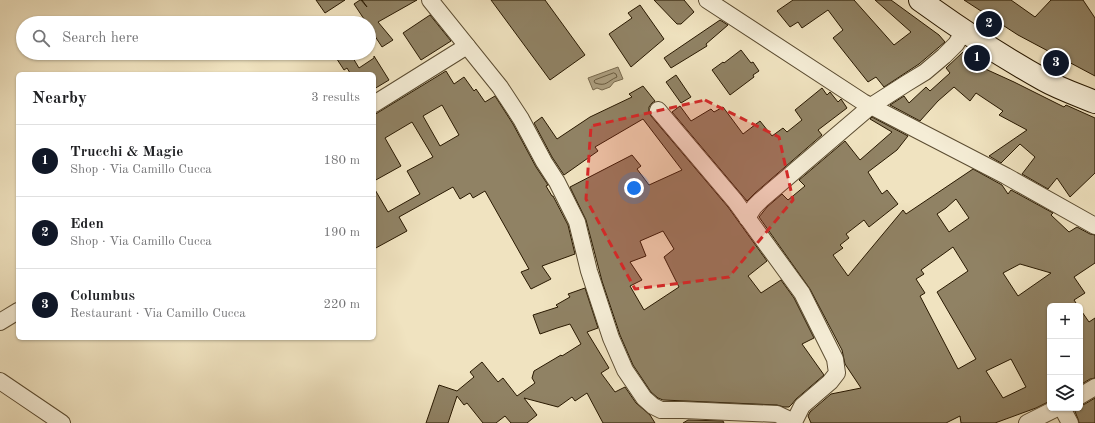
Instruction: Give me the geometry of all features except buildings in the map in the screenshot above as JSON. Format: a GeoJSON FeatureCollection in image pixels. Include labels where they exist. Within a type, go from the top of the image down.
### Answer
{"type":"FeatureCollection","features":[{"type":"Feature","properties":{"kind":"street"},"geometry":{"type":"LineString","coordinates":[[430,0],[504,94],[521,119],[544,162],[557,182],[577,222],[589,272],[611,338],[625,370],[644,398],[653,406],[662,410],[777,414],[794,422],[802,406],[830,382],[837,373],[835,359],[802,293],[747,218],[658,110]]}},
{"type":"Feature","properties":{"kind":"street"},"geometry":{"type":"LineString","coordinates":[[707,0],[863,102],[1006,176],[1095,226]]}},
{"type":"Feature","properties":{"kind":"street"},"geometry":{"type":"LineString","coordinates":[[920,0],[1006,58],[1046,81],[1095,102]]}},
{"type":"Feature","properties":{"kind":"street"},"geometry":{"type":"LineString","coordinates":[[747,218],[754,207],[761,200],[871,106],[925,72],[944,56],[956,44],[964,31]]}},
{"type":"Feature","properties":{"kind":"street"},"geometry":{"type":"LineString","coordinates":[[376,103],[467,46]]}},
{"type":"Feature","properties":{"kind":"street"},"geometry":{"type":"LineString","coordinates":[[0,322],[16,312]]}},
{"type":"Feature","properties":{"kind":"street"},"geometry":{"type":"LineString","coordinates":[[0,381],[62,423]]}},
{"type":"Feature","properties":{"kind":"street"},"geometry":{"type":"LineString","coordinates":[[1083,394],[1095,387]]}},
{"type":"Feature","properties":{"kind":"street"},"geometry":{"type":"LineString","coordinates":[[1027,423],[1051,411]]}},
{"type":"Feature","properties":{"kind":"street"},"geometry":{"type":"LineString","coordinates":[[1064,411],[1070,423]]}},
{"type":"Feature","properties":{"kind":"highlighted area"},"geometry":{"type":"Polygon","coordinates":[[[705,100],[779,137],[793,200],[729,277],[635,289],[586,199],[591,126],[705,100]]]}},
{"type":"Feature","properties":{"kind":"water"},"geometry":{"type":"Polygon","coordinates":[[[618,67],[623,79],[614,82],[610,87],[602,90],[597,88],[593,90],[588,78],[618,67]]]}},
{"type":"Feature","properties":{"kind":"place","name":"Eden"},"geometry":{"type":"Point","coordinates":[989,24]}},
{"type":"Feature","properties":{"kind":"place","name":"Trucchi & Magie"},"geometry":{"type":"Point","coordinates":[977,58]}},
{"type":"Feature","properties":{"kind":"place","name":"Columbus"},"geometry":{"type":"Point","coordinates":[1056,63]}}]}
